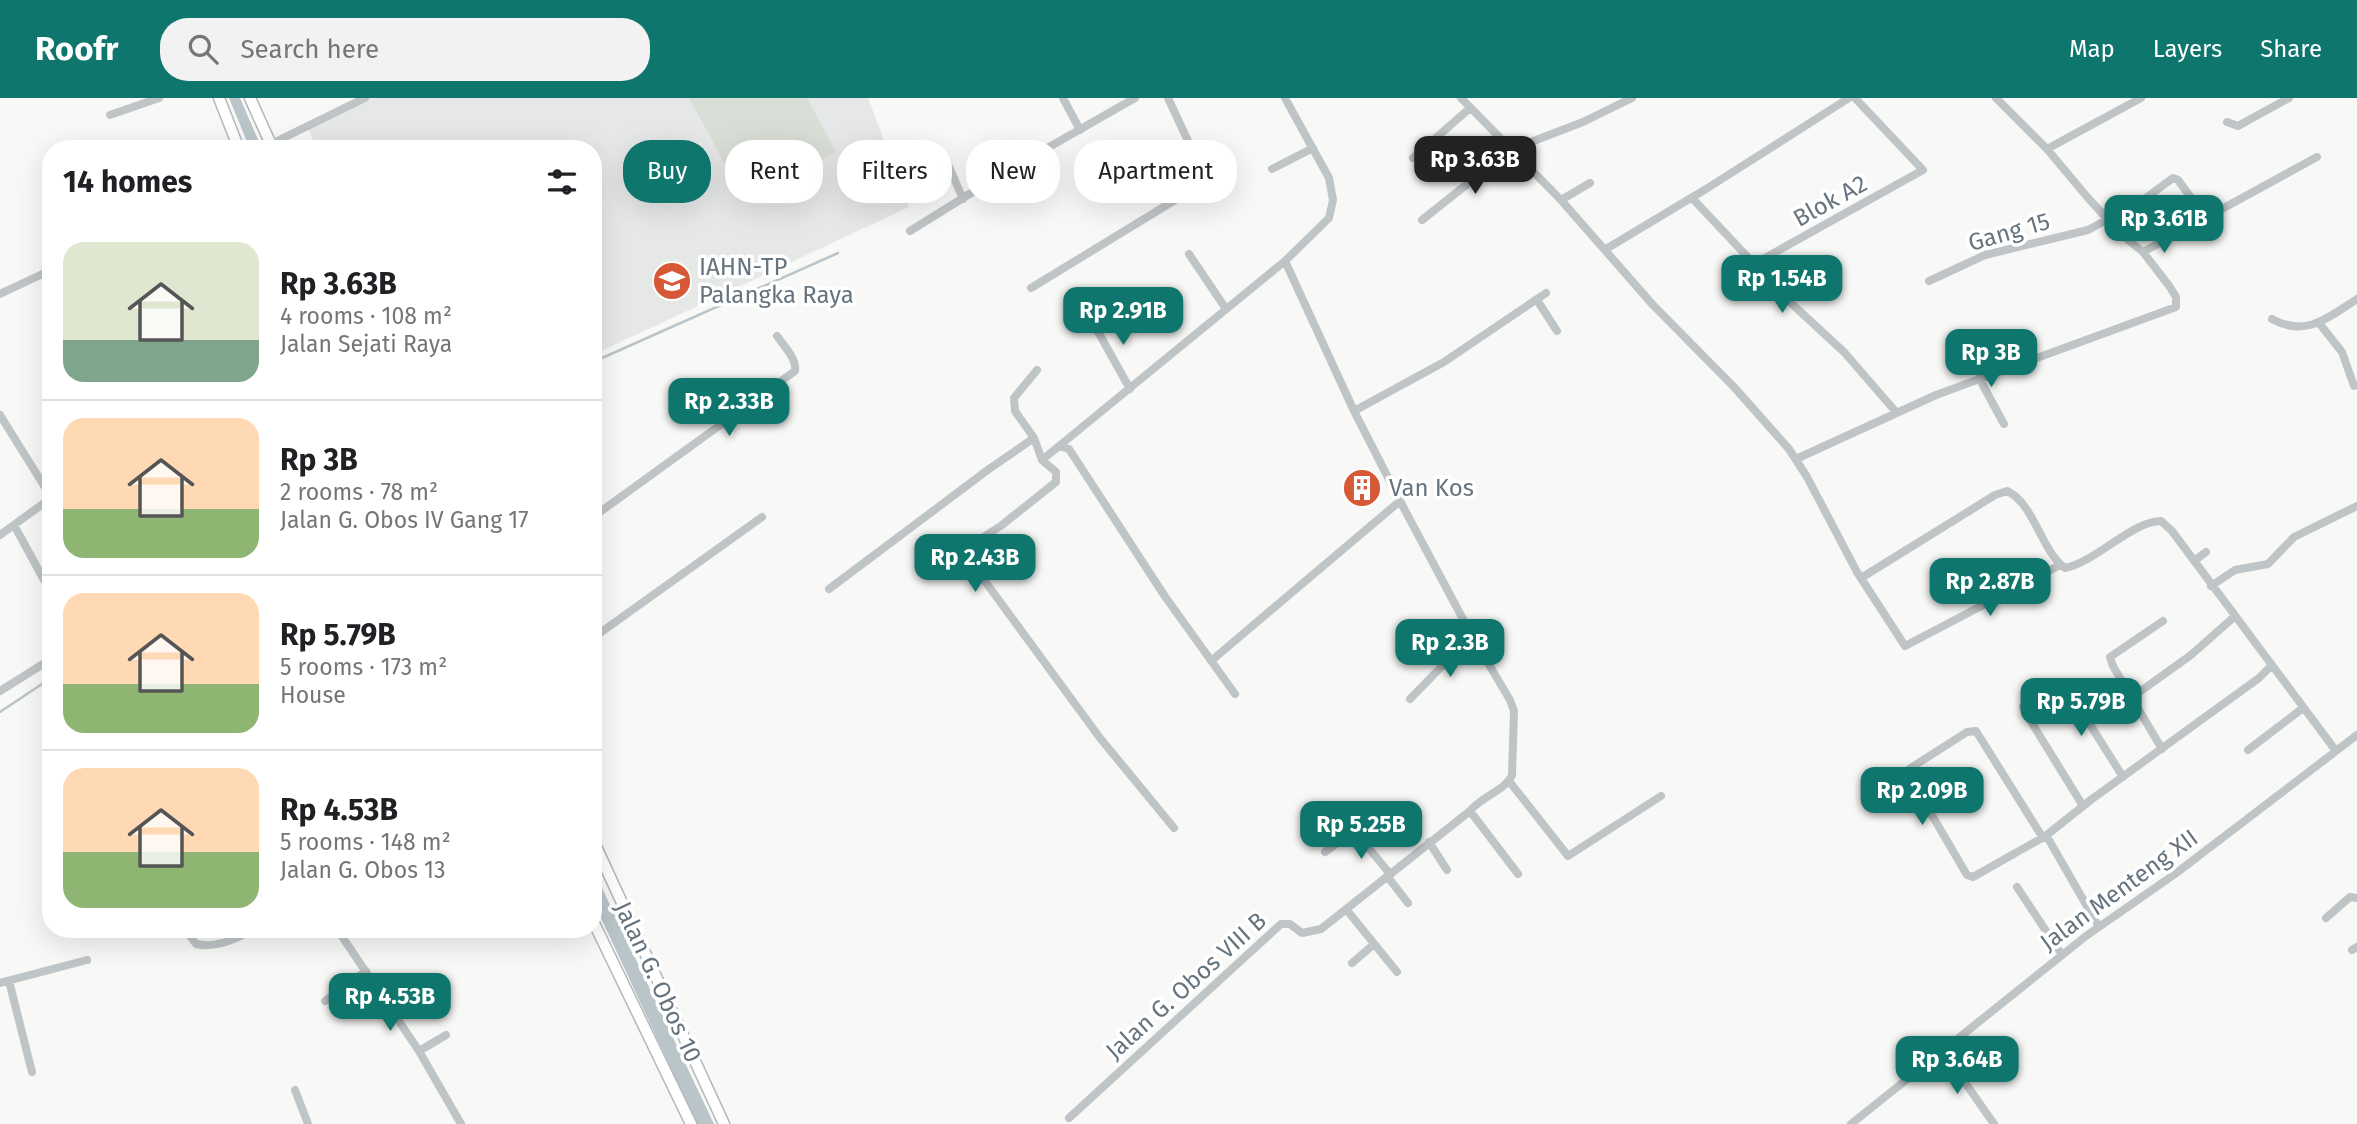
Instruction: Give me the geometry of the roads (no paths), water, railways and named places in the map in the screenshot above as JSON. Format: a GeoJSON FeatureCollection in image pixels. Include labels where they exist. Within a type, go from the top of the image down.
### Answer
{"type":"FeatureCollection","features":[{"type":"Feature","properties":{"kind":"street"},"geometry":{"type":"LineString","coordinates":[[110,115],[159,98]]}},
{"type":"Feature","properties":{"kind":"street"},"geometry":{"type":"LineString","coordinates":[[219,98],[235,140]]}},
{"type":"Feature","properties":{"kind":"street"},"geometry":{"type":"LineString","coordinates":[[250,98],[269,140]]}},
{"type":"Feature","properties":{"kind":"street"},"geometry":{"type":"LineString","coordinates":[[285,140],[365,98]]}},
{"type":"Feature","properties":{"kind":"street"},"geometry":{"type":"LineString","coordinates":[[1063,98],[1080,130]]}},
{"type":"Feature","properties":{"kind":"street"},"geometry":{"type":"LineString","coordinates":[[910,231],[1135,98]]}},
{"type":"Feature","properties":{"kind":"street"},"geometry":{"type":"LineString","coordinates":[[1031,288],[1203,183],[1203,173],[1168,98]]}},
{"type":"Feature","properties":{"kind":"street"},"geometry":{"type":"LineString","coordinates":[[1042,460],[1285,261],[1325,224],[1331,213],[1332,184],[1285,98]]}},
{"type":"Feature","properties":{"kind":"street"},"geometry":{"type":"LineString","coordinates":[[1461,98],[1606,248],[1653,304],[1753,408],[1796,459],[1861,578],[1905,646],[2060,565]]}},
{"type":"Feature","properties":{"kind":"street"},"geometry":{"type":"LineString","coordinates":[[1422,220],[1510,150],[1583,122],[1632,98]]}},
{"type":"Feature","properties":{"kind":"street"},"geometry":{"type":"LineString","coordinates":[[1606,248],[1692,198],[1849,98]]}},
{"type":"Feature","properties":{"kind":"street","name":"Blok A2"},"geometry":{"type":"LineString","coordinates":[[1754,264],[1923,170],[1855,98]]}},
{"type":"Feature","properties":{"kind":"street"},"geometry":{"type":"LineString","coordinates":[[1796,459],[1896,412],[1979,378],[2176,307],[2175,294],[2143,252],[2107,219],[2047,149],[1996,98]]}},
{"type":"Feature","properties":{"kind":"street"},"geometry":{"type":"LineString","coordinates":[[2047,149],[2141,98]]}},
{"type":"Feature","properties":{"kind":"street"},"geometry":{"type":"LineString","coordinates":[[2227,122],[2238,126],[2289,98]]}},
{"type":"Feature","properties":{"kind":"street"},"geometry":{"type":"LineString","coordinates":[[1413,158],[1470,108]]}},
{"type":"Feature","properties":{"kind":"street"},"geometry":{"type":"LineString","coordinates":[[1272,169],[1313,148]]}},
{"type":"Feature","properties":{"kind":"street"},"geometry":{"type":"LineString","coordinates":[[2143,252],[2317,158]]}},
{"type":"Feature","properties":{"kind":"street"},"geometry":{"type":"LineString","coordinates":[[952,174],[963,199]]}},
{"type":"Feature","properties":{"kind":"street","name":"Gang 15"},"geometry":{"type":"LineString","coordinates":[[1929,281],[1985,255],[2088,230],[2143,200],[2173,178],[2178,179],[2199,207]]}},
{"type":"Feature","properties":{"kind":"street"},"geometry":{"type":"LineString","coordinates":[[1561,200],[1590,183]]}},
{"type":"Feature","properties":{"kind":"street"},"geometry":{"type":"LineString","coordinates":[[1692,198],[1792,304],[1844,352],[1896,412]]}},
{"type":"Feature","properties":{"kind":"street"},"geometry":{"type":"LineString","coordinates":[[1189,254],[1226,309]]}},
{"type":"Feature","properties":{"kind":"street"},"geometry":{"type":"LineString","coordinates":[[1285,261],[1354,411],[1400,501],[1510,700],[1514,711],[1513,766],[1509,781],[1568,856],[1661,796]]}},
{"type":"Feature","properties":{"kind":"street"},"geometry":{"type":"LineString","coordinates":[[0,295],[42,274]]}},
{"type":"Feature","properties":{"kind":"street"},"geometry":{"type":"LineString","coordinates":[[1354,411],[1444,362],[1546,293]]}},
{"type":"Feature","properties":{"kind":"street"},"geometry":{"type":"LineString","coordinates":[[2272,319],[2279,323],[2312,326],[2357,299]]}},
{"type":"Feature","properties":{"kind":"street"},"geometry":{"type":"LineString","coordinates":[[1537,300],[1558,331]]}},
{"type":"Feature","properties":{"kind":"street"},"geometry":{"type":"LineString","coordinates":[[1090,319],[1130,389]]}},
{"type":"Feature","properties":{"kind":"street"},"geometry":{"type":"LineString","coordinates":[[2319,323],[2342,352],[2354,386]]}},
{"type":"Feature","properties":{"kind":"street"},"geometry":{"type":"LineString","coordinates":[[602,510],[795,371],[794,359],[777,336]]}},
{"type":"Feature","properties":{"kind":"street"},"geometry":{"type":"LineString","coordinates":[[1037,370],[1014,398],[1015,411],[1034,438],[1042,460],[1056,472],[1058,479],[1055,485],[968,547],[965,551],[966,558],[1100,738],[1174,828]]}},
{"type":"Feature","properties":{"kind":"street"},"geometry":{"type":"LineString","coordinates":[[1979,378],[2004,424]]}},
{"type":"Feature","properties":{"kind":"street"},"geometry":{"type":"LineString","coordinates":[[0,415],[42,483]]}},
{"type":"Feature","properties":{"kind":"street"},"geometry":{"type":"LineString","coordinates":[[829,589],[1034,438]]}},
{"type":"Feature","properties":{"kind":"street"},"geometry":{"type":"LineString","coordinates":[[1060,446],[1069,449],[1234,694]]}},
{"type":"Feature","properties":{"kind":"street"},"geometry":{"type":"LineString","coordinates":[[1861,578],[1996,495],[2007,491],[2018,498],[2060,565],[2066,568],[2075,566],[2146,524],[2157,520],[2164,522],[2336,751]]}},
{"type":"Feature","properties":{"kind":"street"},"geometry":{"type":"LineString","coordinates":[[1210,661],[1400,501]]}},
{"type":"Feature","properties":{"kind":"street"},"geometry":{"type":"LineString","coordinates":[[0,535],[42,504]]}},
{"type":"Feature","properties":{"kind":"street"},"geometry":{"type":"LineString","coordinates":[[2211,586],[2235,570],[2268,564],[2294,537],[2357,506]]}},
{"type":"Feature","properties":{"kind":"street"},"geometry":{"type":"LineString","coordinates":[[602,632],[762,517]]}},
{"type":"Feature","properties":{"kind":"street"},"geometry":{"type":"LineString","coordinates":[[14,525],[42,576]]}},
{"type":"Feature","properties":{"kind":"street"},"geometry":{"type":"LineString","coordinates":[[2194,561],[2206,552]]}},
{"type":"Feature","properties":{"kind":"street"},"geometry":{"type":"LineString","coordinates":[[2131,698],[2191,656],[2234,617]]}},
{"type":"Feature","properties":{"kind":"street"},"geometry":{"type":"LineString","coordinates":[[2162,749],[2112,666],[2110,657],[2163,621]]}},
{"type":"Feature","properties":{"kind":"street"},"geometry":{"type":"LineString","coordinates":[[1410,699],[1449,659],[1476,641]]}},
{"type":"Feature","properties":{"kind":"street"},"geometry":{"type":"LineString","coordinates":[[0,691],[42,665]]}},
{"type":"Feature","properties":{"kind":"street"},"geometry":{"type":"LineString","coordinates":[[2099,927],[2044,836],[1976,731],[1971,730],[1909,769],[1909,776],[1970,877],[1995,866],[2044,836],[2259,678],[2271,666]]}},
{"type":"Feature","properties":{"kind":"street"},"geometry":{"type":"LineString","coordinates":[[2083,806],[2030,720],[2023,707],[2025,703],[2054,684],[2064,683],[2123,777]]}},
{"type":"Feature","properties":{"kind":"street"},"geometry":{"type":"LineString","coordinates":[[2248,750],[2303,708]]}},
{"type":"Feature","properties":{"kind":"street","name":"Jalan Menteng XII"},"geometry":{"type":"LineString","coordinates":[[1851,1124],[2062,955],[2175,874],[2357,735]]}},
{"type":"Feature","properties":{"kind":"street","name":"Jalan G. Obos VIII B"},"geometry":{"type":"LineString","coordinates":[[1069,1118],[1281,924],[1290,923],[1302,933],[1321,929],[1470,811],[1479,801],[1509,781]]}},
{"type":"Feature","properties":{"kind":"street"},"geometry":{"type":"LineString","coordinates":[[1325,852],[1382,809]]}},
{"type":"Feature","properties":{"kind":"street"},"geometry":{"type":"LineString","coordinates":[[1470,811],[1518,874]]}},
{"type":"Feature","properties":{"kind":"street"},"geometry":{"type":"LineString","coordinates":[[1354,830],[1408,903]]}},
{"type":"Feature","properties":{"kind":"street"},"geometry":{"type":"LineString","coordinates":[[1429,842],[1447,870]]}},
{"type":"Feature","properties":{"kind":"street","name":"Jalan G. Obos 10"},"geometry":{"type":"LineString","coordinates":[[602,860],[724,1124]]}},
{"type":"Feature","properties":{"kind":"street"},"geometry":{"type":"LineString","coordinates":[[2017,887],[2062,955]]}},
{"type":"Feature","properties":{"kind":"street"},"geometry":{"type":"LineString","coordinates":[[2326,918],[2350,897],[2357,898]]}},
{"type":"Feature","properties":{"kind":"street"},"geometry":{"type":"LineString","coordinates":[[1346,909],[1397,972]]}},
{"type":"Feature","properties":{"kind":"street"},"geometry":{"type":"LineString","coordinates":[[192,938],[196,944],[204,946],[237,938]]}},
{"type":"Feature","properties":{"kind":"street"},"geometry":{"type":"LineString","coordinates":[[343,938],[419,1051],[461,1124]]}},
{"type":"Feature","properties":{"kind":"street"},"geometry":{"type":"LineString","coordinates":[[601,938],[691,1124]]}},
{"type":"Feature","properties":{"kind":"street"},"geometry":{"type":"LineString","coordinates":[[1352,963],[1373,945]]}},
{"type":"Feature","properties":{"kind":"street"},"geometry":{"type":"LineString","coordinates":[[32,1072],[5,982],[87,960]]}},
{"type":"Feature","properties":{"kind":"street"},"geometry":{"type":"LineString","coordinates":[[325,1001],[366,971]]}},
{"type":"Feature","properties":{"kind":"street"},"geometry":{"type":"LineString","coordinates":[[419,1051],[446,1035]]}},
{"type":"Feature","properties":{"kind":"street"},"geometry":{"type":"LineString","coordinates":[[1943,1051],[1994,1124]]}},
{"type":"Feature","properties":{"kind":"street"},"geometry":{"type":"LineString","coordinates":[[295,1090],[308,1124]]}},
{"type":"Feature","properties":{"kind":"waterway"},"geometry":{"type":"LineString","coordinates":[[602,358],[838,253]]}},
{"type":"Feature","properties":{"kind":"waterway"},"geometry":{"type":"LineString","coordinates":[[0,712],[42,684]]}},
{"type":"Feature","properties":{"kind":"place","name":"IAHN-TP Palangka Raya"},"geometry":{"type":"Point","coordinates":[672,281]}},
{"type":"Feature","properties":{"kind":"place","name":"Van Kos"},"geometry":{"type":"Point","coordinates":[1362,488]}}]}
